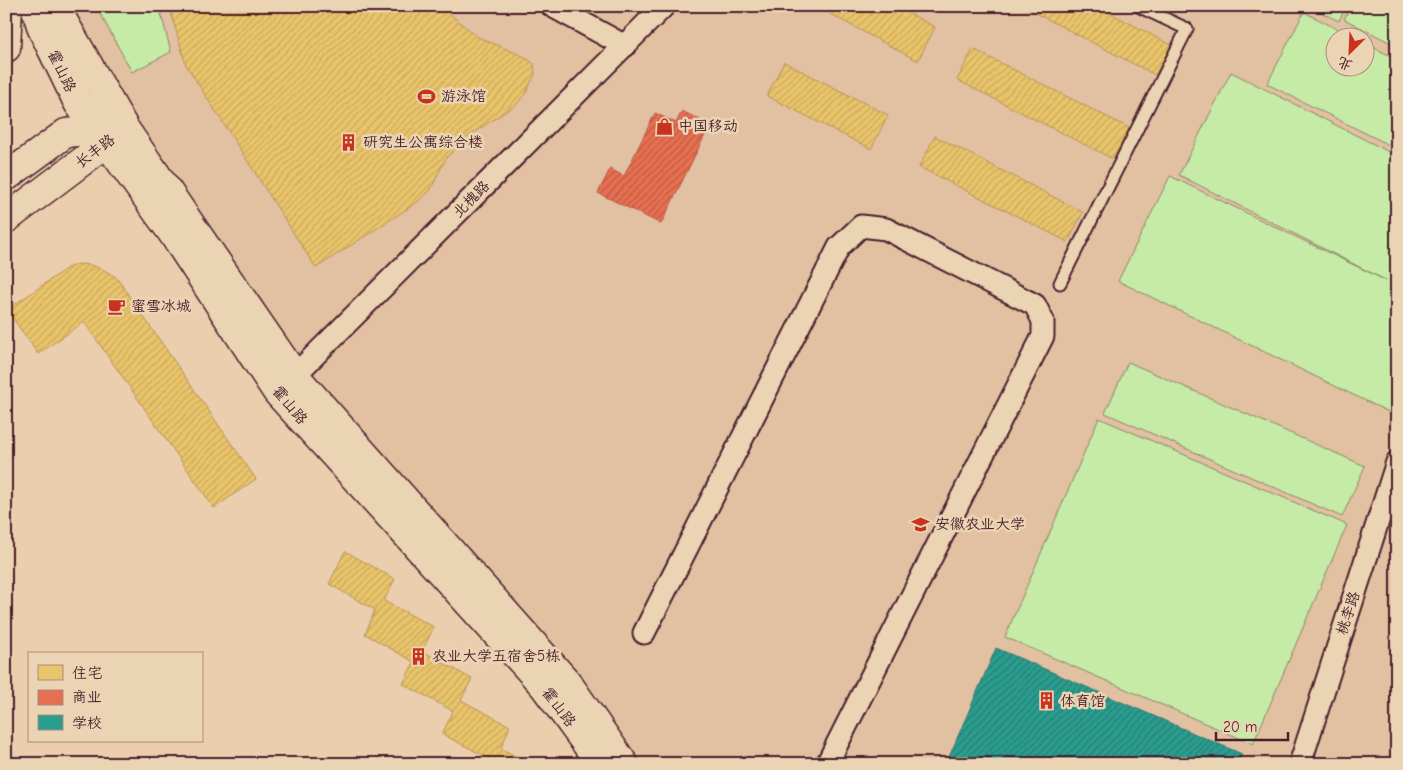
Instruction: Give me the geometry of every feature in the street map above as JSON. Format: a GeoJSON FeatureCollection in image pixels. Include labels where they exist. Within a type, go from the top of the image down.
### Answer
{"type":"FeatureCollection","features":[{"type":"Feature","properties":{"kind":"main road"},"geometry":{"type":"LineString","coordinates":[[6,48],[8,6]]}},
{"type":"Feature","properties":{"kind":"main road","name":"霍山路"},"geometry":{"type":"LineString","coordinates":[[35,6],[42,29],[78,104],[110,134]]}},
{"type":"Feature","properties":{"kind":"main road","name":"霍山路"},"geometry":{"type":"LineString","coordinates":[[59,6],[61,17],[110,134],[173,234],[286,384],[544,686],[601,764]]}},
{"type":"Feature","properties":{"kind":"main road","name":"长丰路"},"geometry":{"type":"LineString","coordinates":[[6,177],[66,133],[110,134]]}},
{"type":"Feature","properties":{"kind":"main road","name":"长丰路"},"geometry":{"type":"LineString","coordinates":[[6,219],[110,134]]}},
{"type":"Feature","properties":{"kind":"main road","name":"霍山路"},"geometry":{"type":"LineString","coordinates":[[286,384],[567,682],[624,764]]}},
{"type":"Feature","properties":{"kind":"street"},"geometry":{"type":"LineString","coordinates":[[552,6],[625,46]]}},
{"type":"Feature","properties":{"kind":"street","name":"北槐路"},"geometry":{"type":"LineString","coordinates":[[286,384],[664,6]]}},
{"type":"Feature","properties":{"kind":"street"},"geometry":{"type":"LineString","coordinates":[[644,633],[839,247],[862,226],[886,229],[1035,305],[1043,322],[1043,336],[827,764]]}},
{"type":"Feature","properties":{"kind":"street","name":"桃李路"},"geometry":{"type":"LineString","coordinates":[[1300,764],[1397,462]]}},
{"type":"Feature","properties":{"kind":"lane"},"geometry":{"type":"LineString","coordinates":[[1060,283],[1187,29],[1138,6]]}},
{"type":"Feature","properties":{"kind":"shaded area","name":"安徽农业大学"},"geometry":{"type":"Polygon","coordinates":[[[74,6],[1397,6],[1397,764],[641,764],[581,677],[308,371],[139,123],[75,12],[74,6]]]}},
{"type":"Feature","properties":{"kind":"green space"},"geometry":{"type":"Polygon","coordinates":[[[96,6],[159,6],[171,52],[132,72],[96,6]]]}},
{"type":"Feature","properties":{"kind":"green space"},"geometry":{"type":"Polygon","coordinates":[[[1308,6],[1346,6],[1339,21],[1308,6]]]}},
{"type":"Feature","properties":{"kind":"green space"},"geometry":{"type":"Polygon","coordinates":[[[1351,6],[1397,6],[1397,46],[1376,35],[1376,28],[1362,28],[1344,19],[1351,6]]]}},
{"type":"Feature","properties":{"kind":"green space"},"geometry":{"type":"Polygon","coordinates":[[[1304,12],[1335,28],[1326,28],[1326,78],[1376,78],[1376,49],[1397,59],[1397,149],[1267,84],[1304,12]]]}},
{"type":"Feature","properties":{"kind":"green space"},"geometry":{"type":"Polygon","coordinates":[[[1231,72],[1397,156],[1397,416],[1118,281],[1170,176],[1387,281],[1179,175],[1231,72]]]}},
{"type":"Feature","properties":{"kind":"green space"},"geometry":{"type":"Polygon","coordinates":[[[1128,362],[1365,466],[1342,517],[1105,413],[1128,362]]]}},
{"type":"Feature","properties":{"kind":"green space"},"geometry":{"type":"Polygon","coordinates":[[[1099,418],[1347,525],[1253,744],[1005,637],[1099,418]]]}},
{"type":"Feature","properties":{"kind":"building: 住宅","name":"研究生公寓综合楼"},"geometry":{"type":"Polygon","coordinates":[[[169,6],[440,6],[478,37],[523,56],[534,64],[535,74],[526,93],[517,104],[470,135],[446,158],[430,191],[416,203],[316,268],[186,65],[169,6]]]}},
{"type":"Feature","properties":{"kind":"building: 住宅"},"geometry":{"type":"Polygon","coordinates":[[[815,6],[895,6],[935,27],[918,61],[815,6]]]}},
{"type":"Feature","properties":{"kind":"building: 住宅"},"geometry":{"type":"Polygon","coordinates":[[[1022,6],[1097,6],[1171,45],[1155,75],[1022,6]]]}},
{"type":"Feature","properties":{"kind":"building: 住宅"},"geometry":{"type":"Polygon","coordinates":[[[973,49],[1129,128],[1113,159],[957,80],[973,49]]]}},
{"type":"Feature","properties":{"kind":"building: 住宅"},"geometry":{"type":"Polygon","coordinates":[[[784,62],[888,115],[871,149],[767,96],[784,62]]]}},
{"type":"Feature","properties":{"kind":"building: 住宅"},"geometry":{"type":"Polygon","coordinates":[[[935,136],[1083,212],[1068,242],[919,167],[935,136]]]}},
{"type":"Feature","properties":{"kind":"building: 住宅"},"geometry":{"type":"Polygon","coordinates":[[[78,264],[102,269],[116,277],[256,479],[214,508],[84,322],[38,354],[7,310],[67,268],[78,264]]]}},
{"type":"Feature","properties":{"kind":"building: 住宅","name":"农业大学五宿舍5栋"},"geometry":{"type":"Polygon","coordinates":[[[345,551],[395,579],[384,601],[434,627],[422,651],[472,679],[461,700],[510,726],[501,748],[529,764],[490,764],[492,760],[442,734],[453,711],[403,684],[414,662],[365,634],[375,610],[329,584],[345,551]]]}},
{"type":"Feature","properties":{"kind":"building: 商业"},"geometry":{"type":"Polygon","coordinates":[[[682,111],[710,125],[661,224],[598,193],[610,169],[624,176],[655,113],[676,123],[682,111]]]}},
{"type":"Feature","properties":{"kind":"building: 学校","name":"体育馆"},"geometry":{"type":"Polygon","coordinates":[[[996,648],[1242,754],[1237,764],[946,764],[996,648]]]}},
{"type":"Feature","properties":{"kind":"place","name":"游泳馆"},"geometry":{"type":"Point","coordinates":[427,96]}},
{"type":"Feature","properties":{"kind":"place","name":"中国移动"},"geometry":{"type":"Point","coordinates":[664,126]}},
{"type":"Feature","properties":{"kind":"place","name":"研究生公寓综合楼"},"geometry":{"type":"Point","coordinates":[349,142]}},
{"type":"Feature","properties":{"kind":"place","name":"蜜雪冰城"},"geometry":{"type":"Point","coordinates":[117,306]}},
{"type":"Feature","properties":{"kind":"place","name":"安徽农业大学"},"geometry":{"type":"Point","coordinates":[921,524]}},
{"type":"Feature","properties":{"kind":"place","name":"农业大学五宿舍5栋"},"geometry":{"type":"Point","coordinates":[418,656]}},
{"type":"Feature","properties":{"kind":"place","name":"体育馆"},"geometry":{"type":"Point","coordinates":[1046,701]}}]}
